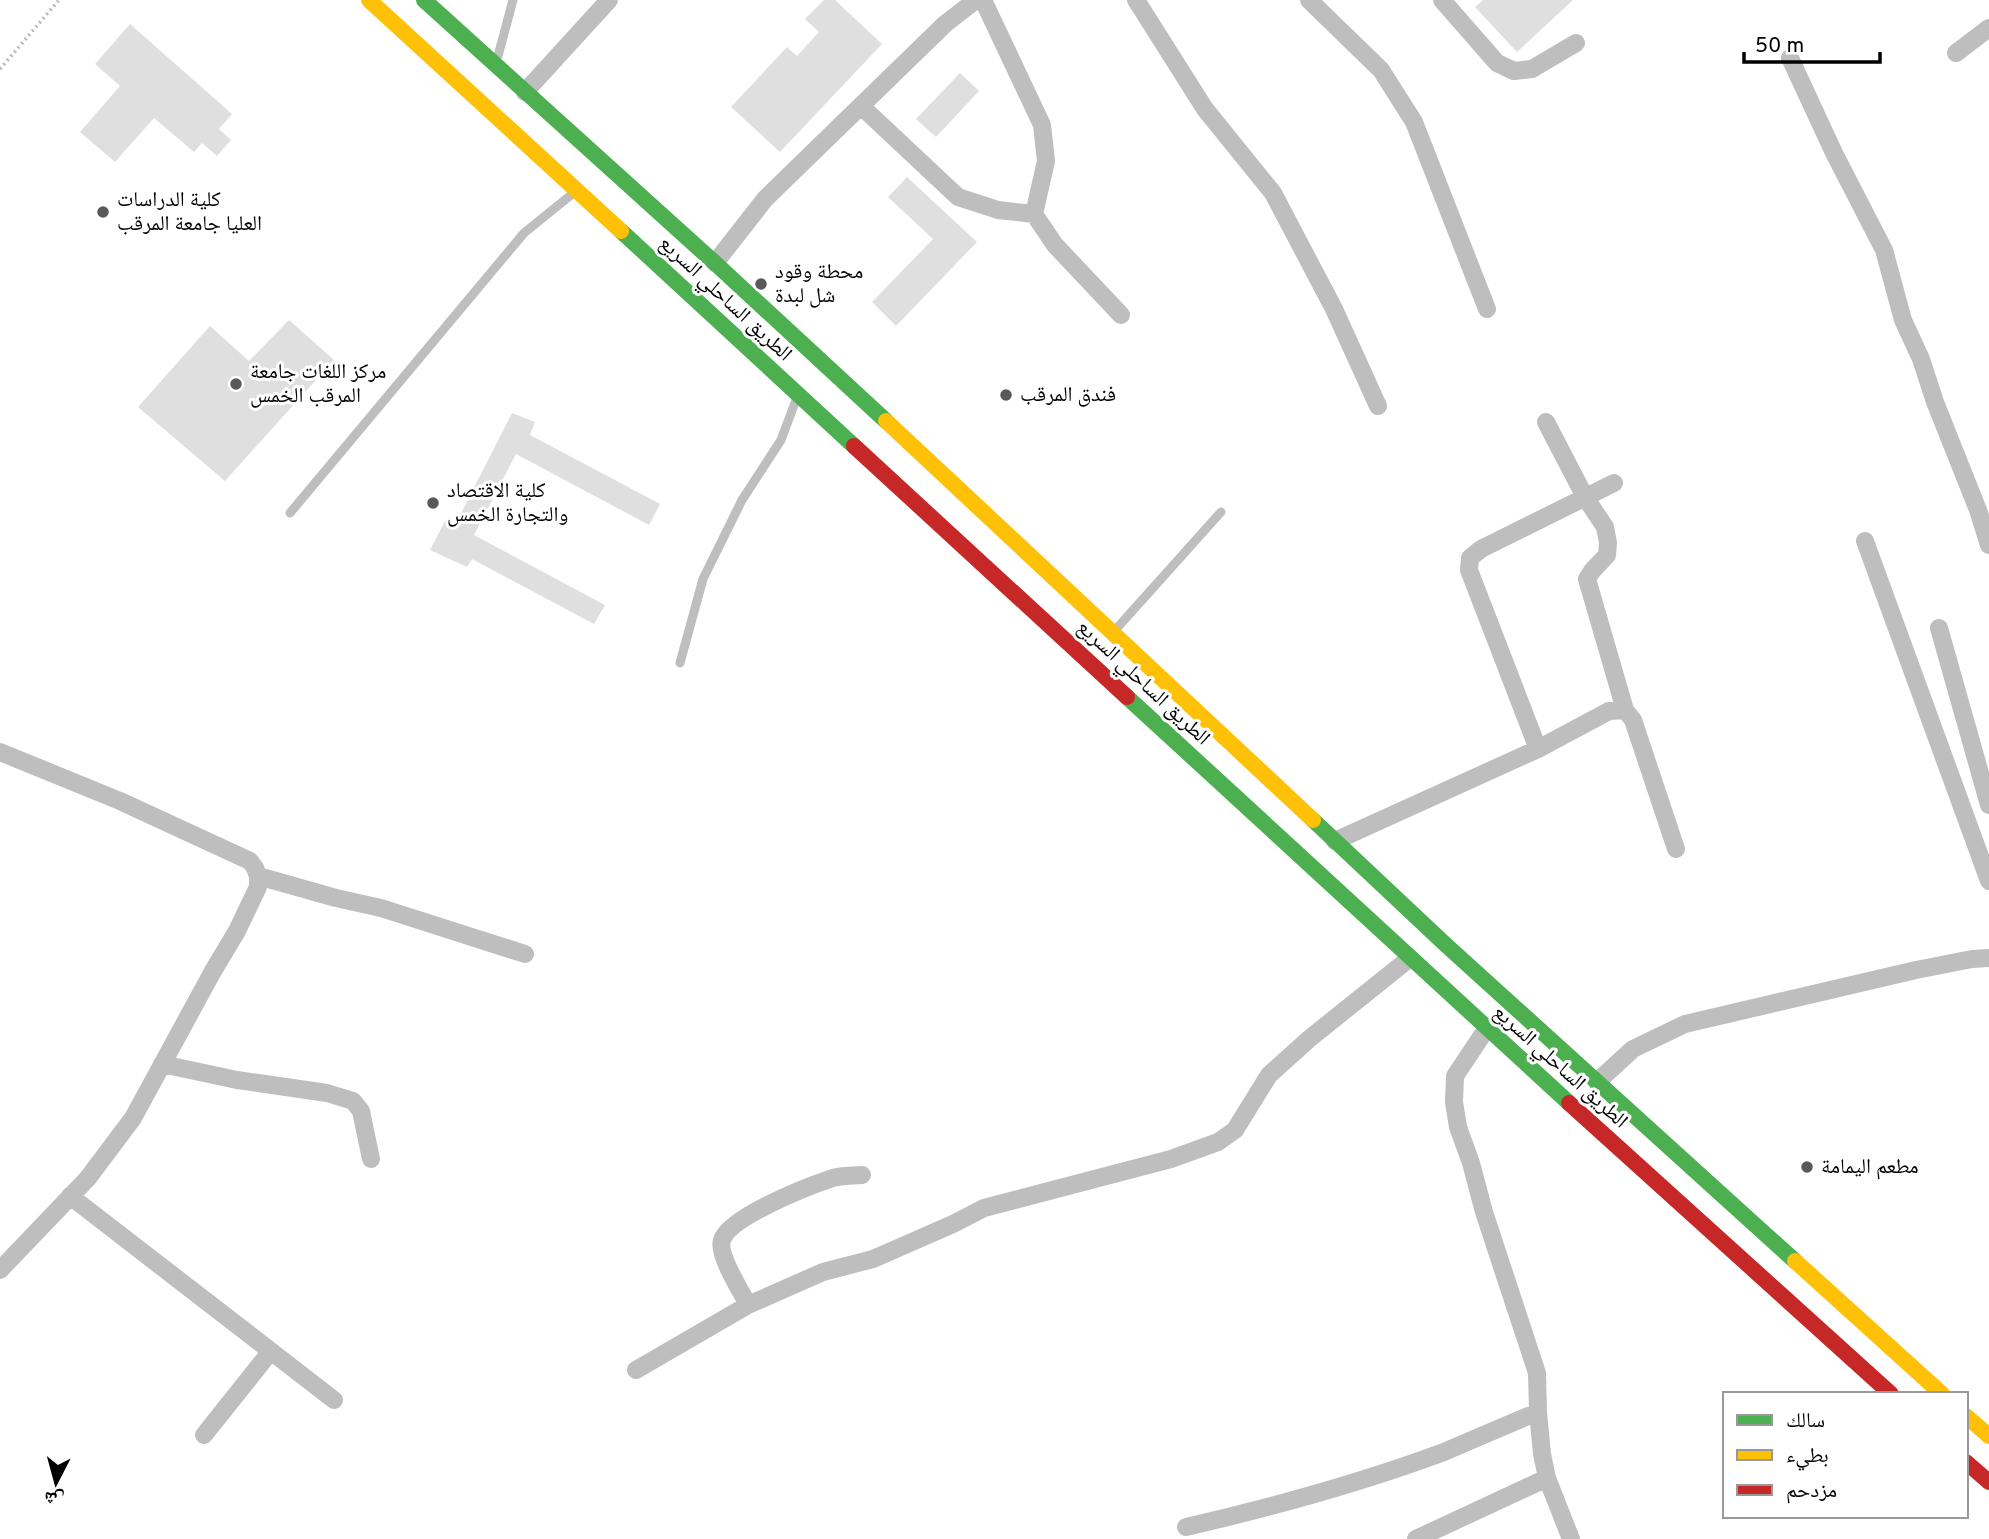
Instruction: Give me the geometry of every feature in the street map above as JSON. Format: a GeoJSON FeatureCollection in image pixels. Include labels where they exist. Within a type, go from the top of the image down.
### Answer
{"type":"FeatureCollection","features":[{"type":"Feature","properties":{"kind":"highway","name":"الطريق الساحلي السريع"},"geometry":{"type":"LineString","coordinates":[[369,0],[1486,1028],[1889,1392]]}},
{"type":"Feature","properties":{"kind":"highway","name":"الطريق الساحلي السريع"},"geometry":{"type":"LineString","coordinates":[[424,0],[715,263],[1597,1082],[1940,1392]]}},
{"type":"Feature","properties":{"kind":"highway"},"geometry":{"type":"LineString","coordinates":[[1968,1418],[1989,1436]]}},
{"type":"Feature","properties":{"kind":"highway"},"geometry":{"type":"LineString","coordinates":[[1968,1464],[1989,1482]]}},
{"type":"Feature","properties":{"kind":"street"},"geometry":{"type":"LineString","coordinates":[[525,92],[609,0]]}},
{"type":"Feature","properties":{"kind":"street"},"geometry":{"type":"LineString","coordinates":[[715,263],[765,199],[945,24],[976,0]]}},
{"type":"Feature","properties":{"kind":"street"},"geometry":{"type":"LineString","coordinates":[[983,0],[1042,125],[1046,161],[1034,214],[1055,245],[1121,315]]}},
{"type":"Feature","properties":{"kind":"street"},"geometry":{"type":"LineString","coordinates":[[1136,0],[1205,109],[1273,193],[1334,309],[1378,405]]}},
{"type":"Feature","properties":{"kind":"street"},"geometry":{"type":"LineString","coordinates":[[1309,0],[1381,70],[1414,122],[1487,309]]}},
{"type":"Feature","properties":{"kind":"street"},"geometry":{"type":"LineString","coordinates":[[1442,0],[1497,63],[1514,71],[1532,69],[1576,43]]}},
{"type":"Feature","properties":{"kind":"street"},"geometry":{"type":"LineString","coordinates":[[1956,54],[1989,28]]}},
{"type":"Feature","properties":{"kind":"street"},"geometry":{"type":"LineString","coordinates":[[1790,58],[1834,153],[1884,250],[1903,320],[1921,359],[1989,545]]}},
{"type":"Feature","properties":{"kind":"street"},"geometry":{"type":"LineString","coordinates":[[860,106],[958,197],[998,210],[1034,214]]}},
{"type":"Feature","properties":{"kind":"street"},"geometry":{"type":"LineString","coordinates":[[1546,422],[1585,497],[1605,527],[1607,555],[1587,579],[1625,710],[1633,720],[1676,849]]}},
{"type":"Feature","properties":{"kind":"street"},"geometry":{"type":"LineString","coordinates":[[1538,750],[1469,570],[1470,558],[1481,549],[1614,483]]}},
{"type":"Feature","properties":{"kind":"street"},"geometry":{"type":"LineString","coordinates":[[1865,541],[1989,881]]}},
{"type":"Feature","properties":{"kind":"street"},"geometry":{"type":"LineString","coordinates":[[1939,628],[1989,805]]}},
{"type":"Feature","properties":{"kind":"street"},"geometry":{"type":"LineString","coordinates":[[1335,841],[1538,750],[1609,711],[1625,710]]}},
{"type":"Feature","properties":{"kind":"street"},"geometry":{"type":"LineString","coordinates":[[0,752],[192,833],[250,861],[256,867],[258,876],[258,887],[237,931],[133,1118],[88,1178],[0,1270]]}},
{"type":"Feature","properties":{"kind":"street"},"geometry":{"type":"LineString","coordinates":[[258,876],[381,908],[524,954]]}},
{"type":"Feature","properties":{"kind":"street"},"geometry":{"type":"LineString","coordinates":[[636,1370],[748,1305],[823,1272],[873,1259],[984,1208],[1171,1159],[1218,1142],[1236,1130],[1269,1075],[1309,1039],[1410,958]]}},
{"type":"Feature","properties":{"kind":"street"},"geometry":{"type":"LineString","coordinates":[[1597,1082],[1633,1049],[1685,1024],[1916,970],[1989,958]]}},
{"type":"Feature","properties":{"kind":"street"},"geometry":{"type":"LineString","coordinates":[[1486,1028],[1455,1076],[1454,1101],[1458,1127],[1537,1373],[1542,1454],[1547,1478],[1571,1539]]}},
{"type":"Feature","properties":{"kind":"street"},"geometry":{"type":"LineString","coordinates":[[162,1064],[237,1080],[327,1093],[353,1101],[361,1111],[371,1159]]}},
{"type":"Feature","properties":{"kind":"street"},"geometry":{"type":"LineString","coordinates":[[748,1305],[722,1255],[721,1241],[726,1234],[751,1212],[832,1178],[862,1175]]}},
{"type":"Feature","properties":{"kind":"street"},"geometry":{"type":"LineString","coordinates":[[71,1196],[334,1400]]}},
{"type":"Feature","properties":{"kind":"street"},"geometry":{"type":"LineString","coordinates":[[204,1435],[271,1351]]}},
{"type":"Feature","properties":{"kind":"street"},"geometry":{"type":"LineString","coordinates":[[1186,1527],[1244,1514],[1338,1487],[1443,1452],[1538,1412]]}},
{"type":"Feature","properties":{"kind":"street"},"geometry":{"type":"LineString","coordinates":[[1416,1539],[1547,1478]]}},
{"type":"Feature","properties":{"kind":"lane"},"geometry":{"type":"LineString","coordinates":[[495,65],[513,0]]}},
{"type":"Feature","properties":{"kind":"lane"},"geometry":{"type":"LineString","coordinates":[[290,513],[524,233],[576,191]]}},
{"type":"Feature","properties":{"kind":"lane"},"geometry":{"type":"LineString","coordinates":[[680,663],[703,579],[742,500],[781,440],[798,395]]}},
{"type":"Feature","properties":{"kind":"lane"},"geometry":{"type":"LineString","coordinates":[[1114,632],[1221,512]]}},
{"type":"Feature","properties":{"kind":"path"},"geometry":{"type":"LineString","coordinates":[[0,69],[59,0]]}},
{"type":"Feature","properties":{"kind":"building"},"geometry":{"type":"Polygon","coordinates":[[[824,0],[835,0],[882,44],[780,152],[731,107],[787,47],[797,56],[819,32],[805,19],[824,0]]]}},
{"type":"Feature","properties":{"kind":"building"},"geometry":{"type":"Polygon","coordinates":[[[1483,0],[1573,0],[1517,52],[1475,7],[1483,0]]]}},
{"type":"Feature","properties":{"kind":"building"},"geometry":{"type":"Polygon","coordinates":[[[130,24],[232,114],[219,129],[231,140],[217,156],[202,143],[194,152],[154,118],[115,162],[80,132],[120,86],[95,64],[130,24]]]}},
{"type":"Feature","properties":{"kind":"building"},"geometry":{"type":"Polygon","coordinates":[[[960,73],[979,91],[936,137],[916,119],[960,73]]]}},
{"type":"Feature","properties":{"kind":"building"},"geometry":{"type":"Polygon","coordinates":[[[907,177],[977,242],[896,326],[872,302],[933,239],[888,197],[907,177]]]}},
{"type":"Feature","properties":{"kind":"building","name":"مركز اللغات جامعة المرقب الخمس"},"geometry":{"type":"Polygon","coordinates":[[[289,320],[334,360],[225,481],[138,407],[210,326],[249,361],[289,320]]]}},
{"type":"Feature","properties":{"kind":"building"},"geometry":{"type":"Polygon","coordinates":[[[512,413],[535,422],[530,435],[660,504],[649,525],[516,454],[474,535],[605,605],[594,624],[472,559],[467,567],[430,550],[446,519],[455,525],[512,413]]]}},
{"type":"Feature","properties":{"kind":"traffic: fast"},"geometry":{"type":"LineString","coordinates":[[424,0],[886,421]]}},
{"type":"Feature","properties":{"kind":"traffic: fast"},"geometry":{"type":"LineString","coordinates":[[621,231],[854,446]]}},
{"type":"Feature","properties":{"kind":"traffic: fast"},"geometry":{"type":"LineString","coordinates":[[1127,697],[1569,1103]]}},
{"type":"Feature","properties":{"kind":"traffic: fast"},"geometry":{"type":"LineString","coordinates":[[1313,820],[1446,945],[1795,1261]]}},
{"type":"Feature","properties":{"kind":"traffic: slow"},"geometry":{"type":"LineString","coordinates":[[369,0],[621,231]]}},
{"type":"Feature","properties":{"kind":"traffic: slow"},"geometry":{"type":"LineString","coordinates":[[886,421],[1313,820]]}},
{"type":"Feature","properties":{"kind":"traffic: slow"},"geometry":{"type":"LineString","coordinates":[[1795,1261],[1940,1392]]}},
{"type":"Feature","properties":{"kind":"traffic: slow"},"geometry":{"type":"LineString","coordinates":[[1968,1418],[1989,1436]]}},
{"type":"Feature","properties":{"kind":"traffic: jam"},"geometry":{"type":"LineString","coordinates":[[854,446],[1127,697]]}},
{"type":"Feature","properties":{"kind":"traffic: jam"},"geometry":{"type":"LineString","coordinates":[[1569,1103],[1889,1392]]}},
{"type":"Feature","properties":{"kind":"traffic: jam"},"geometry":{"type":"LineString","coordinates":[[1968,1464],[1989,1482]]}},
{"type":"Feature","properties":{"kind":"place","name":"كلية الدراسات العليا جامعة المرقب"},"geometry":{"type":"Point","coordinates":[103,212]}},
{"type":"Feature","properties":{"kind":"place","name":"محطة وقود شل لبدة"},"geometry":{"type":"Point","coordinates":[761,284]}},
{"type":"Feature","properties":{"kind":"place","name":"مركز اللغات جامعة المرقب الخمس"},"geometry":{"type":"Point","coordinates":[236,384]}},
{"type":"Feature","properties":{"kind":"place","name":"فندق المرقب"},"geometry":{"type":"Point","coordinates":[1006,395]}},
{"type":"Feature","properties":{"kind":"place","name":"كلية الاقتصاد والتجارة الخمس"},"geometry":{"type":"Point","coordinates":[433,503]}},
{"type":"Feature","properties":{"kind":"place","name":"مطعم اليمامة"},"geometry":{"type":"Point","coordinates":[1807,1167]}}]}
